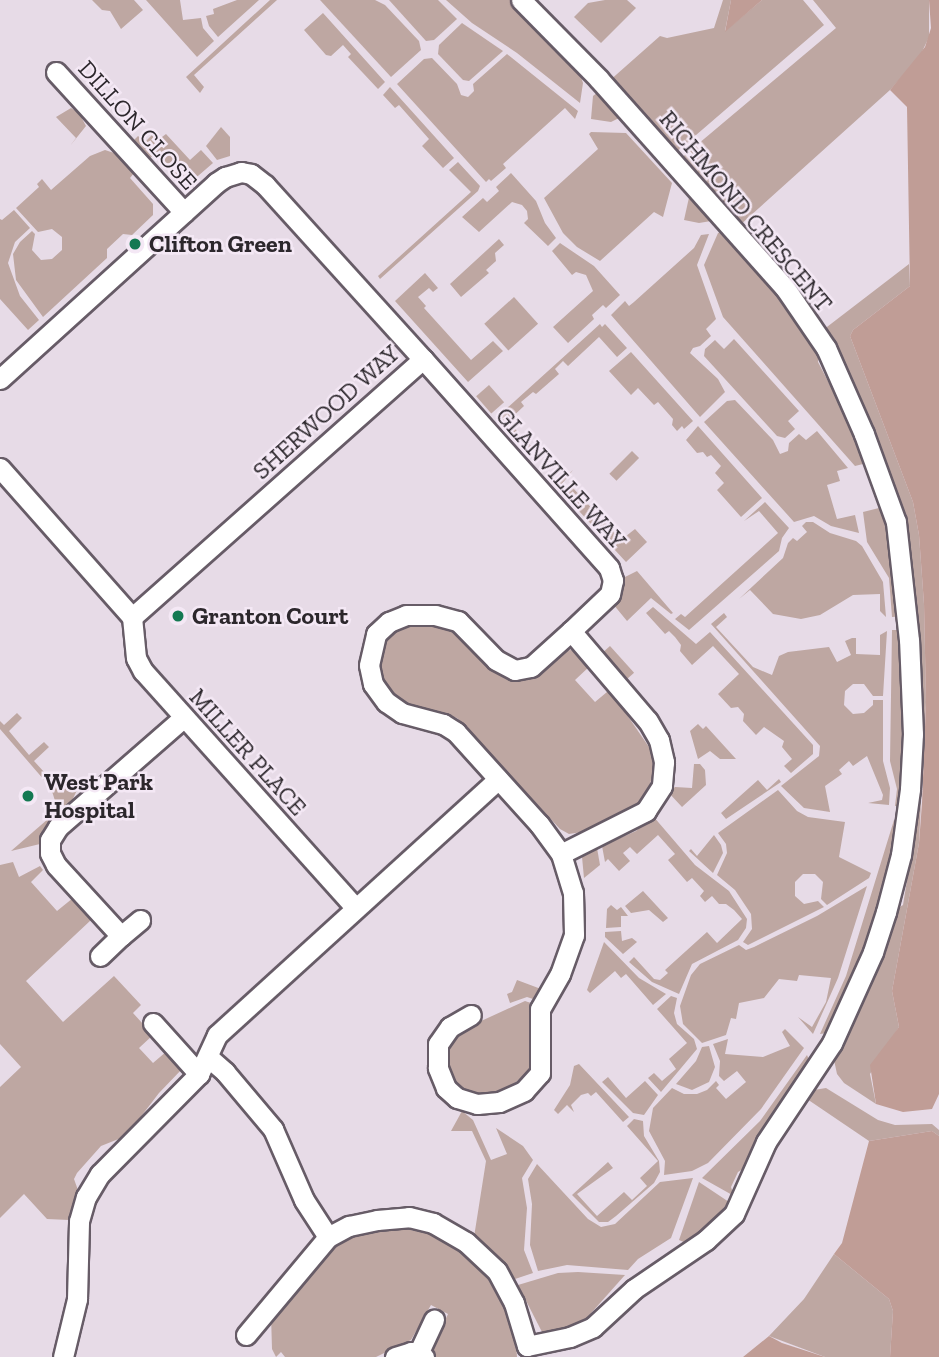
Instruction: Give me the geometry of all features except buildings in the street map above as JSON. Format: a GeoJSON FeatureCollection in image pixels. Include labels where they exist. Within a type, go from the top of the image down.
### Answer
{"type":"FeatureCollection","features":[{"type":"Feature","properties":{"kind":"street","name":"RICHMOND CRESCENT"},"geometry":{"type":"LineString","coordinates":[[328,1237],[355,1224],[396,1217],[425,1221],[452,1233],[478,1252],[501,1278],[517,1313],[526,1351],[589,1330],[634,1289],[713,1235],[737,1208],[766,1142],[832,1043],[878,938],[901,855],[911,789],[913,734],[908,607],[899,532],[864,434],[826,348],[785,288],[704,193],[599,79],[521,0]]}},
{"type":"Feature","properties":{"kind":"street","name":"DILLON CLOSE"},"geometry":{"type":"LineString","coordinates":[[56,72],[184,212]]}},
{"type":"Feature","properties":{"kind":"street","name":"SHERWOOD WAY"},"geometry":{"type":"LineString","coordinates":[[0,379],[184,212],[225,177],[242,172],[256,176],[423,359],[132,617]]}},
{"type":"Feature","properties":{"kind":"street","name":"GLANVILLE WAY"},"geometry":{"type":"LineString","coordinates":[[423,359],[611,572],[613,587],[607,598],[531,667],[519,670],[500,664],[465,626],[451,618],[406,615],[389,622],[376,634],[369,665],[371,680],[381,697],[402,713],[449,727],[545,830],[561,854],[573,892],[575,928],[561,974],[540,1009],[540,1073],[524,1091],[499,1102],[477,1104],[461,1100],[446,1088],[438,1068],[438,1044],[450,1027],[471,1015]]}},
{"type":"Feature","properties":{"kind":"street"},"geometry":{"type":"LineString","coordinates":[[0,468],[132,617]]}},
{"type":"Feature","properties":{"kind":"street","name":"MILLER PLACE"},"geometry":{"type":"LineString","coordinates":[[132,617],[140,667],[355,907]]}},
{"type":"Feature","properties":{"kind":"street"},"geometry":{"type":"LineString","coordinates":[[561,854],[643,814],[658,794],[665,770],[661,743],[648,721],[571,631]]}},
{"type":"Feature","properties":{"kind":"street"},"geometry":{"type":"LineString","coordinates":[[121,936],[56,865],[50,850],[50,840],[58,827],[184,717]]}},
{"type":"Feature","properties":{"kind":"street"},"geometry":{"type":"LineString","coordinates":[[63,1357],[75,1312],[79,1230],[86,1197],[100,1174],[203,1065],[217,1035],[498,779]]}},
{"type":"Feature","properties":{"kind":"street"},"geometry":{"type":"LineString","coordinates":[[100,956],[140,920]]}},
{"type":"Feature","properties":{"kind":"street"},"geometry":{"type":"LineString","coordinates":[[153,1023],[203,1065],[225,1072],[273,1129],[304,1200],[328,1237],[246,1335]]}},
{"type":"Feature","properties":{"kind":"street"},"geometry":{"type":"LineString","coordinates":[[395,1357],[421,1355],[434,1319]]}},
{"type":"Feature","properties":{"kind":"shaded area"},"geometry":{"type":"Polygon","coordinates":[[[92,0],[134,0],[143,10],[121,29],[110,11],[102,10],[92,0]]]}},
{"type":"Feature","properties":{"kind":"shaded area"},"geometry":{"type":"Polygon","coordinates":[[[146,0],[180,0],[183,20],[201,18],[203,28],[214,41],[197,57],[146,0]]]}},
{"type":"Feature","properties":{"kind":"shaded area"},"geometry":{"type":"Polygon","coordinates":[[[237,0],[259,0],[218,37],[209,26],[206,16],[214,14],[213,9],[237,0]]]}},
{"type":"Feature","properties":{"kind":"shaded area"},"geometry":{"type":"Polygon","coordinates":[[[270,0],[277,0],[194,75],[204,87],[200,93],[186,77],[270,0]]]}},
{"type":"Feature","properties":{"kind":"shaded area"},"geometry":{"type":"Polygon","coordinates":[[[320,0],[375,0],[385,5],[419,41],[421,50],[391,77],[320,0]]]}},
{"type":"Feature","properties":{"kind":"shaded area"},"geometry":{"type":"Polygon","coordinates":[[[389,0],[438,0],[457,19],[434,40],[426,41],[389,0]]]}},
{"type":"Feature","properties":{"kind":"shaded area"},"geometry":{"type":"Polygon","coordinates":[[[446,0],[510,0],[580,74],[583,83],[580,103],[517,53],[472,23],[446,0]]]}},
{"type":"Feature","properties":{"kind":"shaded area"},"geometry":{"type":"Polygon","coordinates":[[[627,0],[636,8],[601,43],[574,17],[588,3],[627,0]]]}},
{"type":"Feature","properties":{"kind":"shaded area"},"geometry":{"type":"Polygon","coordinates":[[[723,0],[731,0],[725,31],[762,0],[803,0],[824,25],[674,154],[608,82],[660,36],[667,38],[714,28],[723,0]]]}},
{"type":"Feature","properties":{"kind":"shaded area"},"geometry":{"type":"Polygon","coordinates":[[[731,0],[762,0],[725,32],[731,0]]]}},
{"type":"Feature","properties":{"kind":"shaded area"},"geometry":{"type":"Polygon","coordinates":[[[813,0],[929,0],[929,37],[920,56],[890,90],[739,226],[679,160],[836,28],[813,0]]]}},
{"type":"Feature","properties":{"kind":"shaded area"},"geometry":{"type":"Polygon","coordinates":[[[929,0],[939,0],[939,1094],[932,1109],[903,1112],[876,1104],[870,1065],[899,1027],[892,991],[919,843],[922,803],[926,702],[924,604],[919,535],[913,502],[850,336],[853,330],[910,286],[907,107],[890,90],[925,47],[931,28],[929,0]]]}},
{"type":"Feature","properties":{"kind":"shaded area"},"geometry":{"type":"Polygon","coordinates":[[[323,13],[385,82],[378,89],[348,57],[351,54],[343,45],[331,56],[326,55],[304,30],[323,13]]]}},
{"type":"Feature","properties":{"kind":"shaded area"},"geometry":{"type":"Polygon","coordinates":[[[462,23],[503,51],[469,81],[463,80],[438,54],[439,45],[462,23]]]}},
{"type":"Feature","properties":{"kind":"shaded area"},"geometry":{"type":"Polygon","coordinates":[[[507,54],[578,111],[575,119],[565,108],[503,164],[506,168],[486,182],[397,84],[424,59],[432,58],[457,84],[461,95],[468,97],[474,91],[473,84],[507,54]]]}},
{"type":"Feature","properties":{"kind":"shaded area"},"geometry":{"type":"Polygon","coordinates":[[[390,87],[454,158],[443,168],[422,146],[429,139],[399,105],[395,108],[383,95],[390,87]]]}},
{"type":"Feature","properties":{"kind":"shaded area"},"geometry":{"type":"Polygon","coordinates":[[[598,92],[619,118],[611,122],[591,119],[593,96],[598,92]]]}},
{"type":"Feature","properties":{"kind":"shaded area"},"geometry":{"type":"Polygon","coordinates":[[[71,108],[79,113],[86,126],[70,146],[76,138],[56,117],[71,108]]]}},
{"type":"Feature","properties":{"kind":"shaded area"},"geometry":{"type":"Polygon","coordinates":[[[221,127],[230,137],[230,156],[217,160],[206,146],[221,127]]]}},
{"type":"Feature","properties":{"kind":"shaded area"},"geometry":{"type":"Polygon","coordinates":[[[626,133],[672,183],[663,217],[654,212],[600,261],[577,247],[563,233],[544,198],[598,149],[589,134],[626,133]]]}},
{"type":"Feature","properties":{"kind":"shaded area"},"geometry":{"type":"Polygon","coordinates":[[[153,134],[158,140],[166,134],[190,160],[201,150],[213,163],[191,182],[180,181],[154,155],[150,158],[133,141],[138,136],[145,142],[153,134]]]}},
{"type":"Feature","properties":{"kind":"shaded area"},"geometry":{"type":"Polygon","coordinates":[[[105,150],[117,154],[134,173],[130,178],[153,204],[153,215],[132,235],[123,234],[107,249],[107,258],[43,317],[16,280],[13,254],[20,242],[32,231],[35,234],[32,250],[41,260],[52,259],[62,250],[62,237],[52,229],[38,232],[16,208],[39,187],[37,184],[42,179],[51,190],[90,156],[105,150]]]}},
{"type":"Feature","properties":{"kind":"shaded area"},"geometry":{"type":"Polygon","coordinates":[[[458,162],[480,186],[478,191],[380,279],[378,276],[471,192],[449,170],[458,162]]]}},
{"type":"Feature","properties":{"kind":"shaded area"},"geometry":{"type":"Polygon","coordinates":[[[511,173],[536,201],[545,223],[556,238],[548,246],[524,223],[528,219],[527,211],[522,205],[512,202],[479,232],[462,217],[483,198],[487,202],[499,191],[496,187],[511,173]]]}},
{"type":"Feature","properties":{"kind":"shaded area"},"geometry":{"type":"Polygon","coordinates":[[[690,193],[711,221],[699,223],[684,220],[690,193]]]}},
{"type":"Feature","properties":{"kind":"shaded area"},"geometry":{"type":"Polygon","coordinates":[[[14,210],[30,228],[15,242],[8,263],[20,296],[39,320],[28,330],[0,299],[0,219],[14,210]]]}},
{"type":"Feature","properties":{"kind":"shaded area"},"geometry":{"type":"Polygon","coordinates":[[[725,231],[768,279],[819,352],[818,362],[831,387],[843,395],[867,463],[855,466],[723,317],[704,265],[718,233],[725,231]]]}},
{"type":"Feature","properties":{"kind":"shaded area"},"geometry":{"type":"Polygon","coordinates":[[[709,234],[697,265],[716,319],[706,329],[711,336],[690,353],[718,379],[725,392],[700,417],[611,315],[625,301],[629,306],[634,302],[694,248],[701,235],[709,234]]]}},
{"type":"Feature","properties":{"kind":"shaded area"},"geometry":{"type":"Polygon","coordinates":[[[499,239],[504,245],[495,253],[496,261],[486,270],[489,273],[461,297],[450,284],[499,239]]]}},
{"type":"Feature","properties":{"kind":"shaded area"},"geometry":{"type":"Polygon","coordinates":[[[560,243],[594,266],[620,295],[606,308],[603,305],[592,315],[594,319],[568,343],[553,327],[593,291],[586,275],[576,272],[572,275],[552,251],[560,243]]]}},
{"type":"Feature","properties":{"kind":"shaded area"},"geometry":{"type":"Polygon","coordinates":[[[909,264],[910,286],[853,330],[850,336],[913,502],[919,535],[924,604],[926,702],[919,843],[892,991],[899,1027],[870,1074],[876,1104],[844,1083],[837,1074],[834,1060],[892,912],[903,905],[916,825],[918,801],[908,562],[823,330],[909,264]]]}},
{"type":"Feature","properties":{"kind":"shaded area"},"geometry":{"type":"Polygon","coordinates":[[[425,273],[438,288],[433,292],[429,288],[418,297],[426,306],[424,308],[471,360],[493,341],[503,351],[468,382],[395,301],[425,273]]]}},
{"type":"Feature","properties":{"kind":"shaded area"},"geometry":{"type":"Polygon","coordinates":[[[514,297],[538,324],[508,351],[484,324],[514,297]]]}},
{"type":"Feature","properties":{"kind":"shaded area"},"geometry":{"type":"Polygon","coordinates":[[[600,324],[602,327],[605,324],[627,348],[617,357],[599,337],[568,366],[563,361],[555,369],[559,374],[536,394],[533,392],[521,402],[524,406],[508,421],[533,448],[528,453],[496,418],[600,324]]]}},
{"type":"Feature","properties":{"kind":"shaded area"},"geometry":{"type":"Polygon","coordinates":[[[734,339],[799,411],[788,421],[795,429],[785,438],[777,436],[704,356],[705,349],[715,340],[724,349],[734,339]]]}},
{"type":"Feature","properties":{"kind":"shaded area"},"geometry":{"type":"Polygon","coordinates":[[[631,352],[693,421],[684,429],[682,426],[677,431],[672,425],[673,419],[658,402],[654,405],[638,388],[631,395],[609,371],[631,352]]]}},
{"type":"Feature","properties":{"kind":"shaded area"},"geometry":{"type":"Polygon","coordinates":[[[489,385],[504,402],[491,414],[476,396],[489,385]]]}},
{"type":"Feature","properties":{"kind":"shaded area"},"geometry":{"type":"Polygon","coordinates":[[[735,400],[773,440],[780,454],[788,451],[789,443],[799,434],[806,440],[817,431],[848,468],[837,471],[840,481],[827,485],[837,519],[855,515],[859,533],[831,526],[814,516],[794,522],[704,422],[727,401],[735,400]]]}},
{"type":"Feature","properties":{"kind":"shaded area"},"geometry":{"type":"Polygon","coordinates":[[[698,426],[762,498],[741,517],[717,490],[724,483],[715,473],[721,466],[711,455],[707,457],[703,452],[697,453],[686,440],[698,426]]]}},
{"type":"Feature","properties":{"kind":"shaded area"},"geometry":{"type":"Polygon","coordinates":[[[632,451],[639,458],[616,481],[609,474],[632,451]]]}},
{"type":"Feature","properties":{"kind":"shaded area"},"geometry":{"type":"Polygon","coordinates":[[[573,470],[561,485],[565,491],[573,488],[621,540],[635,529],[647,542],[626,562],[556,486],[573,470]]]}},
{"type":"Feature","properties":{"kind":"shaded area"},"geometry":{"type":"Polygon","coordinates":[[[876,495],[882,497],[904,616],[892,617],[889,578],[867,542],[863,512],[879,508],[876,495]]]}},
{"type":"Feature","properties":{"kind":"shaded area"},"geometry":{"type":"Polygon","coordinates":[[[765,502],[789,528],[782,538],[779,551],[689,630],[675,619],[681,614],[685,617],[778,533],[759,511],[744,521],[765,502]]]}},
{"type":"Feature","properties":{"kind":"shaded area"},"geometry":{"type":"Polygon","coordinates":[[[806,522],[813,522],[830,533],[856,541],[862,546],[883,582],[886,617],[880,611],[880,594],[853,595],[820,615],[801,619],[773,614],[750,590],[739,599],[783,558],[788,543],[793,538],[797,541],[807,532],[802,526],[806,522]]]}},
{"type":"Feature","properties":{"kind":"shaded area"},"geometry":{"type":"Polygon","coordinates":[[[637,571],[673,613],[651,598],[627,621],[613,604],[621,579],[637,571]]]}},
{"type":"Feature","properties":{"kind":"shaded area"},"geometry":{"type":"Polygon","coordinates":[[[653,607],[696,644],[710,632],[813,745],[813,754],[791,773],[784,766],[792,759],[782,747],[784,741],[764,727],[756,735],[743,721],[744,714],[738,707],[731,708],[718,694],[739,674],[713,646],[692,665],[680,651],[681,645],[675,637],[669,631],[665,634],[646,613],[653,607]]]}},
{"type":"Feature","properties":{"kind":"shaded area"},"geometry":{"type":"Polygon","coordinates":[[[724,613],[727,617],[716,627],[753,667],[772,675],[779,656],[788,652],[829,647],[837,662],[851,655],[845,641],[852,638],[856,638],[856,654],[880,655],[880,635],[887,631],[883,696],[873,696],[864,684],[853,684],[845,691],[844,705],[853,714],[864,713],[873,705],[873,700],[883,700],[883,761],[890,788],[889,805],[868,803],[882,800],[883,795],[867,756],[853,766],[849,761],[839,770],[842,774],[825,786],[830,812],[804,808],[781,786],[819,756],[820,746],[711,624],[724,613]]]}},
{"type":"Feature","properties":{"kind":"shaded area"},"geometry":{"type":"Polygon","coordinates":[[[419,622],[452,628],[493,668],[513,678],[563,651],[571,650],[579,655],[590,666],[575,680],[595,702],[607,692],[612,693],[651,750],[654,771],[646,797],[634,809],[582,832],[569,834],[560,829],[457,718],[404,704],[383,685],[377,664],[385,638],[399,626],[419,622]]]}},
{"type":"Feature","properties":{"kind":"shaded area"},"geometry":{"type":"Polygon","coordinates":[[[892,630],[904,630],[907,687],[902,806],[895,806],[897,789],[890,761],[892,630]]]}},
{"type":"Feature","properties":{"kind":"shaded area"},"geometry":{"type":"Polygon","coordinates":[[[610,646],[634,673],[626,680],[602,653],[610,646]]]}},
{"type":"Feature","properties":{"kind":"shaded area"},"geometry":{"type":"Polygon","coordinates":[[[17,713],[22,718],[9,731],[29,755],[44,742],[49,747],[34,761],[55,784],[68,773],[77,790],[70,805],[46,826],[40,844],[11,851],[48,819],[56,804],[51,788],[0,729],[0,721],[4,725],[17,713]]]}},
{"type":"Feature","properties":{"kind":"shaded area"},"geometry":{"type":"Polygon","coordinates":[[[698,724],[703,729],[706,726],[736,759],[720,759],[710,751],[698,759],[690,731],[698,724]]]}},
{"type":"Feature","properties":{"kind":"shaded area"},"geometry":{"type":"Polygon","coordinates":[[[694,764],[700,764],[705,770],[706,785],[682,807],[668,792],[675,787],[692,788],[694,764]]]}},
{"type":"Feature","properties":{"kind":"shaded area"},"geometry":{"type":"Polygon","coordinates":[[[779,779],[781,782],[726,819],[721,813],[758,780],[767,790],[779,779]]]}},
{"type":"Feature","properties":{"kind":"shaded area"},"geometry":{"type":"Polygon","coordinates":[[[778,790],[797,811],[808,817],[845,822],[839,857],[871,873],[869,878],[827,905],[821,899],[823,882],[815,874],[803,874],[795,882],[795,896],[804,904],[818,901],[824,907],[748,945],[743,942],[752,929],[751,914],[735,890],[717,875],[727,853],[726,844],[718,833],[778,790]]]}},
{"type":"Feature","properties":{"kind":"shaded area"},"geometry":{"type":"Polygon","coordinates":[[[653,816],[695,865],[729,891],[747,919],[746,928],[738,940],[692,964],[679,994],[652,982],[629,962],[634,957],[654,979],[660,980],[668,973],[665,970],[707,932],[717,943],[742,919],[734,910],[726,904],[719,904],[712,896],[705,902],[700,896],[704,891],[692,878],[687,882],[668,860],[675,854],[658,835],[637,854],[630,847],[623,853],[630,861],[619,871],[608,859],[605,862],[602,846],[636,831],[653,816]]]}},
{"type":"Feature","properties":{"kind":"shaded area"},"geometry":{"type":"Polygon","coordinates":[[[894,820],[899,821],[891,862],[864,953],[827,1033],[820,1034],[846,976],[894,820]]]}},
{"type":"Feature","properties":{"kind":"shaded area"},"geometry":{"type":"Polygon","coordinates":[[[714,835],[723,853],[713,873],[689,851],[691,849],[697,856],[714,835]]]}},
{"type":"Feature","properties":{"kind":"shaded area"},"geometry":{"type":"Polygon","coordinates":[[[597,848],[600,865],[584,878],[582,857],[597,848]]]}},
{"type":"Feature","properties":{"kind":"shaded area"},"geometry":{"type":"Polygon","coordinates":[[[13,862],[19,877],[40,866],[43,870],[31,882],[57,911],[73,898],[91,920],[26,981],[63,1022],[114,976],[141,1005],[133,1013],[153,1035],[139,1048],[153,1063],[167,1051],[183,1068],[159,1093],[126,1136],[101,1146],[77,1173],[74,1179],[79,1193],[69,1220],[47,1219],[24,1194],[0,1218],[0,1087],[21,1067],[0,1044],[0,865],[13,862]]]}},
{"type":"Feature","properties":{"kind":"shaded area"},"geometry":{"type":"Polygon","coordinates":[[[867,886],[838,978],[813,1034],[798,1017],[812,1027],[826,1002],[831,978],[799,975],[797,981],[779,979],[764,998],[739,1003],[736,1019],[731,1018],[726,1035],[702,1043],[683,1024],[680,1006],[691,975],[700,964],[739,945],[746,950],[754,947],[817,916],[867,886]]]}},
{"type":"Feature","properties":{"kind":"shaded area"},"geometry":{"type":"Polygon","coordinates":[[[643,891],[668,918],[663,922],[649,910],[631,913],[625,906],[643,891]]]}},
{"type":"Feature","properties":{"kind":"shaded area"},"geometry":{"type":"Polygon","coordinates":[[[611,905],[617,910],[621,907],[628,916],[621,916],[621,927],[606,928],[607,909],[611,905]]]}},
{"type":"Feature","properties":{"kind":"shaded area"},"geometry":{"type":"Polygon","coordinates":[[[621,931],[622,941],[632,938],[637,942],[623,954],[605,937],[605,932],[621,931]]]}},
{"type":"Feature","properties":{"kind":"shaded area"},"geometry":{"type":"Polygon","coordinates":[[[604,942],[639,978],[666,994],[653,1005],[626,974],[621,978],[615,971],[590,993],[587,990],[604,942]]]}},
{"type":"Feature","properties":{"kind":"shaded area"},"geometry":{"type":"Polygon","coordinates":[[[517,980],[541,989],[536,1000],[527,997],[510,1003],[507,994],[512,992],[517,980]]]}},
{"type":"Feature","properties":{"kind":"shaded area"},"geometry":{"type":"Polygon","coordinates":[[[671,996],[677,998],[674,1013],[677,1024],[694,1039],[697,1049],[661,1092],[648,1078],[654,1073],[662,1081],[676,1069],[669,1059],[687,1043],[657,1009],[671,996]]]}},
{"type":"Feature","properties":{"kind":"shaded area"},"geometry":{"type":"Polygon","coordinates":[[[525,1001],[534,1004],[529,1027],[531,1064],[527,1073],[505,1091],[484,1096],[461,1090],[451,1081],[444,1051],[457,1032],[525,1001]]]}},
{"type":"Feature","properties":{"kind":"shaded area"},"geometry":{"type":"Polygon","coordinates":[[[785,1029],[804,1048],[761,1109],[708,1163],[692,1171],[664,1175],[665,1161],[649,1131],[653,1108],[672,1088],[684,1094],[697,1094],[707,1090],[716,1081],[719,1085],[716,1088],[726,1099],[746,1082],[737,1071],[724,1081],[719,1076],[720,1061],[713,1044],[728,1039],[725,1054],[763,1057],[790,1046],[782,1032],[785,1029]]]}},
{"type":"Feature","properties":{"kind":"shaded area"},"geometry":{"type":"Polygon","coordinates":[[[709,1046],[715,1067],[709,1082],[692,1090],[676,1084],[696,1061],[702,1047],[709,1046]]]}},
{"type":"Feature","properties":{"kind":"shaded area"},"geometry":{"type":"Polygon","coordinates":[[[807,1055],[810,1062],[748,1166],[738,1172],[731,1187],[734,1196],[702,1178],[760,1121],[807,1055]]]}},
{"type":"Feature","properties":{"kind":"shaded area"},"geometry":{"type":"Polygon","coordinates":[[[579,1064],[629,1117],[623,1122],[596,1092],[591,1096],[588,1093],[581,1095],[571,1105],[574,1112],[567,1105],[558,1114],[554,1110],[570,1085],[574,1066],[579,1064]]]}},
{"type":"Feature","properties":{"kind":"shaded area"},"geometry":{"type":"Polygon","coordinates":[[[608,1077],[626,1098],[645,1081],[658,1095],[644,1115],[633,1113],[602,1082],[608,1077]]]}},
{"type":"Feature","properties":{"kind":"shaded area"},"geometry":{"type":"Polygon","coordinates":[[[826,1088],[878,1120],[895,1125],[932,1124],[939,1130],[939,1136],[932,1131],[869,1141],[807,1099],[814,1090],[826,1088]]]}},
{"type":"Feature","properties":{"kind":"shaded area"},"geometry":{"type":"Polygon","coordinates":[[[462,1111],[473,1120],[491,1160],[507,1154],[496,1128],[523,1146],[533,1160],[522,1178],[527,1208],[524,1250],[533,1273],[515,1279],[497,1256],[474,1237],[486,1161],[472,1131],[451,1131],[462,1111]]]}},
{"type":"Feature","properties":{"kind":"shaded area"},"geometry":{"type":"Polygon","coordinates":[[[634,1119],[643,1121],[644,1136],[659,1161],[660,1172],[654,1183],[616,1216],[608,1222],[599,1222],[572,1195],[608,1162],[613,1168],[577,1194],[597,1216],[624,1192],[632,1200],[647,1186],[640,1178],[658,1161],[627,1126],[634,1119]]]}},
{"type":"Feature","properties":{"kind":"shaded area"},"geometry":{"type":"Polygon","coordinates":[[[932,1131],[939,1136],[939,1357],[890,1357],[893,1311],[889,1299],[834,1254],[842,1243],[869,1141],[932,1131]]]}},
{"type":"Feature","properties":{"kind":"shaded area"},"geometry":{"type":"Polygon","coordinates":[[[537,1164],[588,1219],[601,1227],[615,1224],[660,1182],[693,1178],[671,1238],[638,1259],[628,1270],[567,1265],[538,1271],[530,1245],[532,1204],[528,1179],[537,1164]]]}},
{"type":"Feature","properties":{"kind":"shaded area"},"geometry":{"type":"Polygon","coordinates":[[[699,1182],[729,1202],[708,1226],[686,1243],[679,1240],[699,1182]]]}},
{"type":"Feature","properties":{"kind":"shaded area"},"geometry":{"type":"Polygon","coordinates":[[[395,1227],[437,1235],[461,1249],[484,1272],[507,1312],[516,1341],[517,1357],[434,1357],[434,1344],[448,1314],[431,1305],[411,1340],[376,1357],[285,1357],[281,1352],[276,1357],[272,1349],[271,1315],[317,1262],[340,1238],[351,1233],[395,1227]]]}},
{"type":"Feature","properties":{"kind":"shaded area"},"geometry":{"type":"Polygon","coordinates":[[[834,1254],[889,1299],[893,1311],[890,1357],[825,1357],[769,1336],[804,1299],[834,1254]]]}},
{"type":"Feature","properties":{"kind":"shaded area"},"geometry":{"type":"Polygon","coordinates":[[[558,1273],[625,1275],[584,1321],[567,1329],[542,1332],[518,1285],[558,1273]]]}},
{"type":"Feature","properties":{"kind":"shaded area"},"geometry":{"type":"Polygon","coordinates":[[[769,1336],[782,1343],[825,1357],[743,1357],[769,1336]]]}},
{"type":"Feature","properties":{"kind":"place","name":"Clifton Green"},"geometry":{"type":"Point","coordinates":[135,244]}},
{"type":"Feature","properties":{"kind":"place","name":"Granton Court"},"geometry":{"type":"Point","coordinates":[178,616]}},
{"type":"Feature","properties":{"kind":"place","name":"West Park Hospital"},"geometry":{"type":"Point","coordinates":[28,796]}}]}
